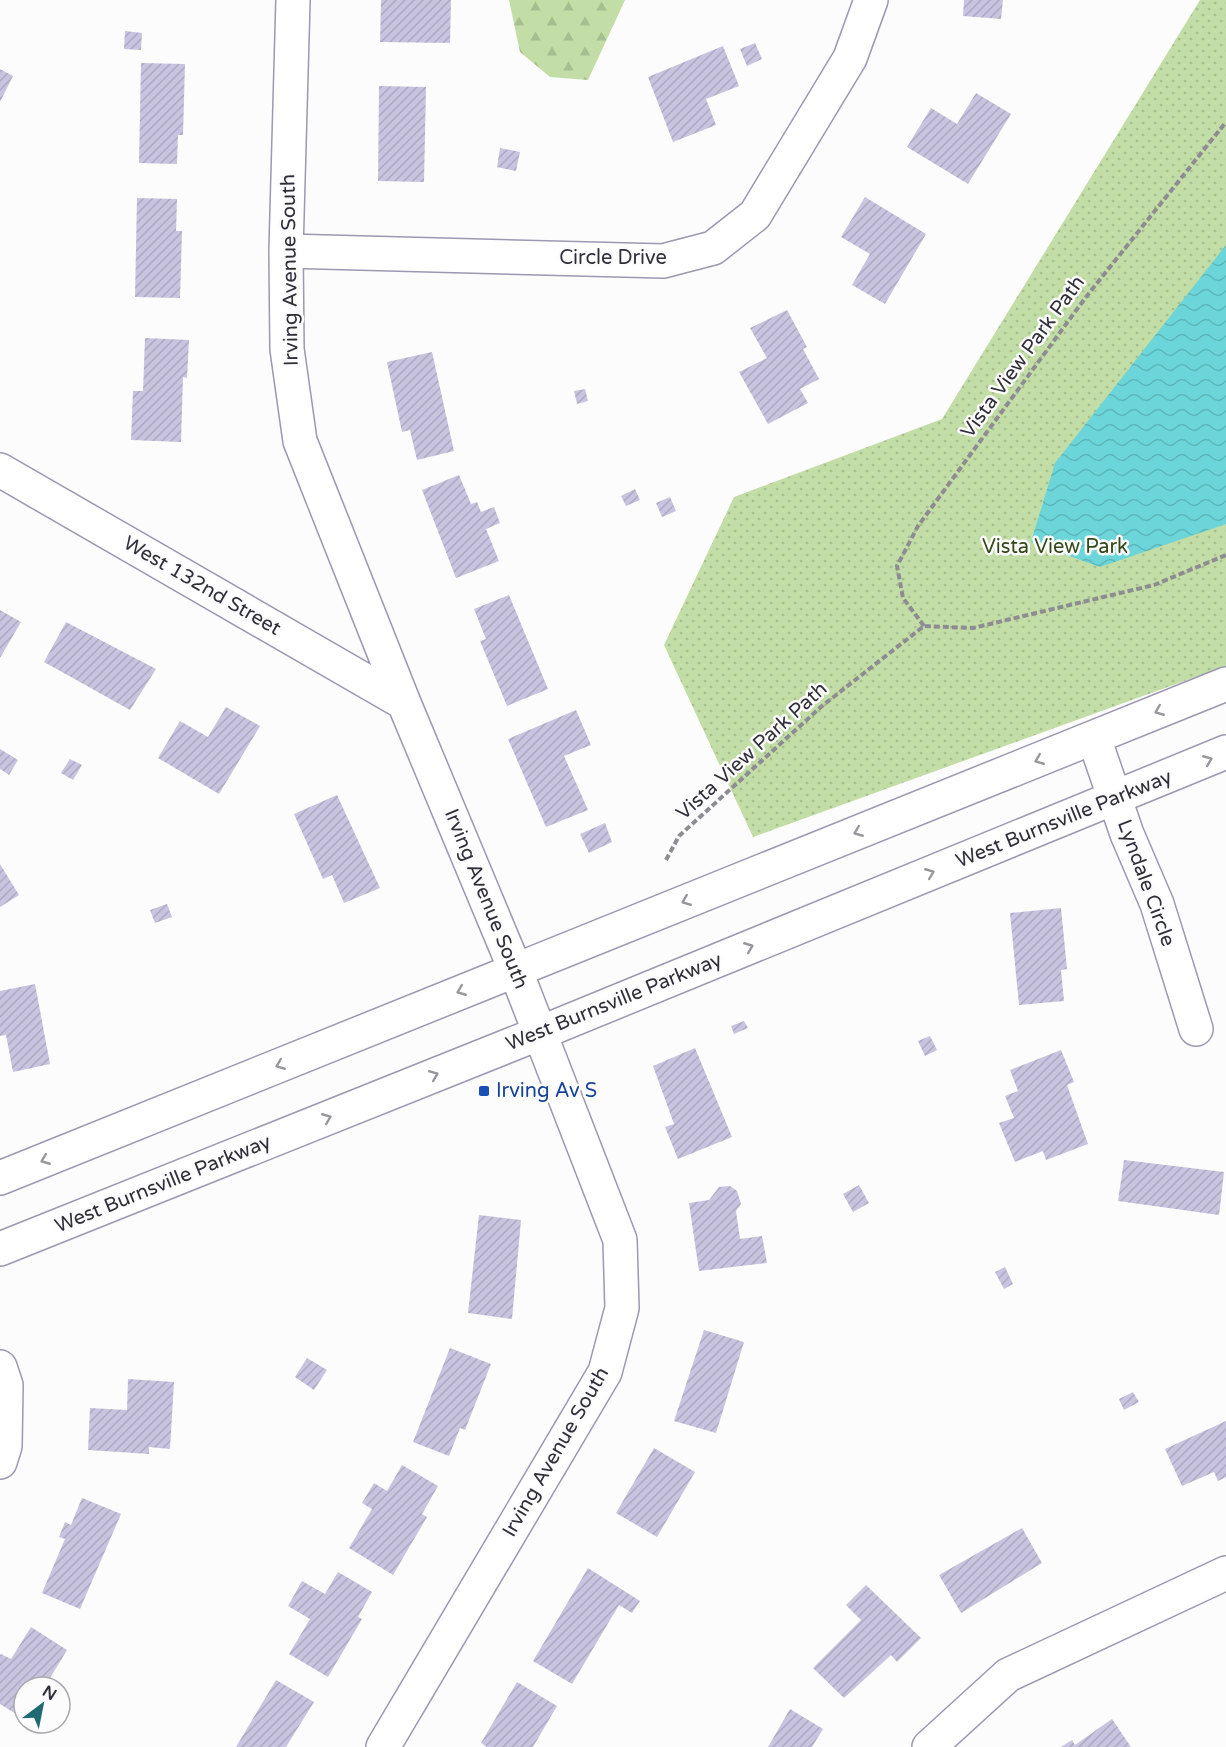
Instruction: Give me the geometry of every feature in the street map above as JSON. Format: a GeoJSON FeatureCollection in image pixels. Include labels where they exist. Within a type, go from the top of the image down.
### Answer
{"type":"FeatureCollection","features":[{"type":"Feature","properties":{"kind":"street","name":"Irving Avenue South"},"geometry":{"type":"LineString","coordinates":[[293,0],[286,251],[287,349],[300,441],[404,703],[515,969],[620,1240],[622,1308],[605,1372],[383,1747]]}},
{"type":"Feature","properties":{"kind":"street","name":"Circle Drive"},"geometry":{"type":"LineString","coordinates":[[286,251],[663,261],[713,248],[755,215],[850,58],[871,0]]}},
{"type":"Feature","properties":{"kind":"street","name":"West 132nd Street"},"geometry":{"type":"LineString","coordinates":[[0,470],[404,703]]}},
{"type":"Feature","properties":{"kind":"street"},"geometry":{"type":"LineString","coordinates":[[0,1178],[1226,684]]}},
{"type":"Feature","properties":{"kind":"street","name":"Lyndale Circle"},"geometry":{"type":"LineString","coordinates":[[1094,738],[1127,834],[1156,904],[1196,1029]]}},
{"type":"Feature","properties":{"kind":"street","name":"West Burnsville Parkway"},"geometry":{"type":"LineString","coordinates":[[0,1249],[540,1033],[1226,752]]}},
{"type":"Feature","properties":{"kind":"street"},"geometry":{"type":"LineString","coordinates":[[0,1368],[6,1385],[5,1446],[0,1462]]}},
{"type":"Feature","properties":{"kind":"street"},"geometry":{"type":"LineString","coordinates":[[930,1747],[1008,1675],[1226,1573]]}},
{"type":"Feature","properties":{"kind":"path","name":"Vista View Park Path"},"geometry":{"type":"LineString","coordinates":[[666,861],[679,836],[796,729],[924,626],[903,598],[897,566],[918,526],[1086,297],[1226,122]]}},
{"type":"Feature","properties":{"kind":"path"},"geometry":{"type":"LineString","coordinates":[[924,626],[973,628],[1154,585],[1226,555]]}},
{"type":"Feature","properties":{"kind":"green space"},"geometry":{"type":"Polygon","coordinates":[[[509,0],[625,0],[588,80],[550,77],[520,52],[509,0]]]}},
{"type":"Feature","properties":{"kind":"green space","name":"Vista View Park"},"geometry":{"type":"Polygon","coordinates":[[[1200,0],[1226,0],[1226,666],[753,837],[664,645],[734,497],[942,419],[1200,0]]]}},
{"type":"Feature","properties":{"kind":"water"},"geometry":{"type":"Polygon","coordinates":[[[1226,245],[1226,524],[1100,567],[1031,542],[1055,463],[1226,245]]]}},
{"type":"Feature","properties":{"kind":"building"},"geometry":{"type":"Polygon","coordinates":[[[381,0],[451,0],[450,43],[380,42],[381,0]]]}},
{"type":"Feature","properties":{"kind":"building"},"geometry":{"type":"Polygon","coordinates":[[[964,0],[1003,0],[1001,19],[963,16],[964,0]]]}},
{"type":"Feature","properties":{"kind":"building"},"geometry":{"type":"Polygon","coordinates":[[[125,31],[142,33],[141,50],[124,49],[125,31]]]}},
{"type":"Feature","properties":{"kind":"building"},"geometry":{"type":"Polygon","coordinates":[[[755,43],[762,59],[747,66],[740,49],[755,43]]]}},
{"type":"Feature","properties":{"kind":"building"},"geometry":{"type":"Polygon","coordinates":[[[723,46],[739,86],[706,99],[716,125],[673,142],[648,77],[723,46]]]}},
{"type":"Feature","properties":{"kind":"building"},"geometry":{"type":"Polygon","coordinates":[[[141,63],[185,64],[183,135],[178,135],[177,164],[139,163],[141,63]]]}},
{"type":"Feature","properties":{"kind":"building"},"geometry":{"type":"Polygon","coordinates":[[[0,69],[13,76],[0,102],[0,69]]]}},
{"type":"Feature","properties":{"kind":"building"},"geometry":{"type":"Polygon","coordinates":[[[379,86],[426,87],[424,182],[378,181],[379,86]]]}},
{"type":"Feature","properties":{"kind":"building"},"geometry":{"type":"Polygon","coordinates":[[[976,93],[1011,114],[968,184],[907,147],[931,108],[957,124],[976,93]]]}},
{"type":"Feature","properties":{"kind":"building"},"geometry":{"type":"Polygon","coordinates":[[[500,148],[520,152],[516,171],[497,167],[500,148]]]}},
{"type":"Feature","properties":{"kind":"building"},"geometry":{"type":"Polygon","coordinates":[[[865,197],[926,234],[885,304],[852,285],[870,254],[841,237],[865,197]]]}},
{"type":"Feature","properties":{"kind":"building"},"geometry":{"type":"Polygon","coordinates":[[[137,198],[177,199],[176,231],[182,231],[180,298],[135,297],[137,198]]]}},
{"type":"Feature","properties":{"kind":"building"},"geometry":{"type":"Polygon","coordinates":[[[787,310],[807,347],[803,349],[819,379],[800,389],[808,403],[768,424],[739,372],[767,358],[750,328],[787,310]]]}},
{"type":"Feature","properties":{"kind":"building"},"geometry":{"type":"Polygon","coordinates":[[[145,338],[189,340],[187,378],[183,377],[181,442],[131,440],[133,391],[143,391],[145,338]]]}},
{"type":"Feature","properties":{"kind":"building"},"geometry":{"type":"Polygon","coordinates":[[[432,352],[454,451],[417,460],[410,430],[402,432],[387,362],[432,352]]]}},
{"type":"Feature","properties":{"kind":"building"},"geometry":{"type":"Polygon","coordinates":[[[585,389],[588,401],[577,404],[574,391],[585,389]]]}},
{"type":"Feature","properties":{"kind":"building"},"geometry":{"type":"Polygon","coordinates":[[[459,475],[471,504],[477,502],[481,512],[494,507],[500,523],[486,529],[499,561],[456,578],[422,490],[459,475]]]}},
{"type":"Feature","properties":{"kind":"building"},"geometry":{"type":"Polygon","coordinates":[[[635,489],[640,500],[626,506],[621,496],[635,489]]]}},
{"type":"Feature","properties":{"kind":"building"},"geometry":{"type":"Polygon","coordinates":[[[670,497],[676,511],[662,517],[656,503],[670,497]]]}},
{"type":"Feature","properties":{"kind":"building"},"geometry":{"type":"Polygon","coordinates":[[[509,595],[548,689],[507,706],[480,641],[486,639],[474,609],[509,595]]]}},
{"type":"Feature","properties":{"kind":"building"},"geometry":{"type":"Polygon","coordinates":[[[0,610],[21,622],[0,658],[0,610]]]}},
{"type":"Feature","properties":{"kind":"building"},"geometry":{"type":"Polygon","coordinates":[[[66,622],[156,669],[130,710],[44,662],[66,622]]]}},
{"type":"Feature","properties":{"kind":"building"},"geometry":{"type":"Polygon","coordinates":[[[226,707],[260,726],[219,794],[158,758],[180,721],[208,737],[226,707]]]}},
{"type":"Feature","properties":{"kind":"building"},"geometry":{"type":"Polygon","coordinates":[[[576,710],[591,745],[564,756],[588,810],[546,827],[508,739],[576,710]]]}},
{"type":"Feature","properties":{"kind":"building"},"geometry":{"type":"Polygon","coordinates":[[[0,749],[18,760],[9,775],[0,769],[0,749]]]}},
{"type":"Feature","properties":{"kind":"building"},"geometry":{"type":"Polygon","coordinates":[[[70,759],[82,765],[73,780],[61,773],[70,759]]]}},
{"type":"Feature","properties":{"kind":"building"},"geometry":{"type":"Polygon","coordinates":[[[337,795],[380,888],[344,903],[332,875],[323,879],[294,814],[337,795]]]}},
{"type":"Feature","properties":{"kind":"building"},"geometry":{"type":"Polygon","coordinates":[[[605,823],[612,842],[589,853],[580,834],[605,823]]]}},
{"type":"Feature","properties":{"kind":"building"},"geometry":{"type":"Polygon","coordinates":[[[0,864],[19,895],[0,907],[0,864]]]}},
{"type":"Feature","properties":{"kind":"building"},"geometry":{"type":"Polygon","coordinates":[[[167,904],[172,917],[155,923],[150,910],[167,904]]]}},
{"type":"Feature","properties":{"kind":"building"},"geometry":{"type":"Polygon","coordinates":[[[1061,908],[1067,969],[1061,970],[1064,1001],[1019,1005],[1010,913],[1061,908]]]}},
{"type":"Feature","properties":{"kind":"building"},"geometry":{"type":"Polygon","coordinates":[[[35,984],[50,1064],[13,1072],[6,1035],[0,1036],[0,991],[35,984]]]}},
{"type":"Feature","properties":{"kind":"building"},"geometry":{"type":"Polygon","coordinates":[[[744,1021],[748,1028],[734,1034],[731,1026],[744,1021]]]}},
{"type":"Feature","properties":{"kind":"building"},"geometry":{"type":"Polygon","coordinates":[[[930,1036],[937,1050],[925,1056],[918,1041],[930,1036]]]}},
{"type":"Feature","properties":{"kind":"building"},"geometry":{"type":"Polygon","coordinates":[[[695,1048],[732,1137],[678,1159],[665,1127],[674,1124],[653,1066],[695,1048]]]}},
{"type":"Feature","properties":{"kind":"building"},"geometry":{"type":"Polygon","coordinates":[[[1061,1050],[1074,1082],[1067,1085],[1088,1144],[1046,1160],[1043,1151],[1015,1162],[999,1123],[1014,1118],[1005,1096],[1018,1091],[1010,1070],[1061,1050]]]}},
{"type":"Feature","properties":{"kind":"building"},"geometry":{"type":"Polygon","coordinates":[[[1124,1160],[1224,1172],[1219,1215],[1118,1201],[1124,1160]]]}},
{"type":"Feature","properties":{"kind":"building"},"geometry":{"type":"Polygon","coordinates":[[[859,1185],[869,1203],[853,1212],[843,1194],[859,1185]]]}},
{"type":"Feature","properties":{"kind":"building"},"geometry":{"type":"Polygon","coordinates":[[[730,1186],[737,1191],[741,1204],[736,1211],[740,1239],[762,1236],[767,1263],[699,1271],[689,1203],[709,1200],[719,1187],[730,1186]]]}},
{"type":"Feature","properties":{"kind":"building"},"geometry":{"type":"Polygon","coordinates":[[[479,1215],[521,1220],[512,1319],[468,1313],[479,1215]]]}},
{"type":"Feature","properties":{"kind":"building"},"geometry":{"type":"Polygon","coordinates":[[[1005,1267],[1013,1284],[1004,1289],[995,1272],[1005,1267]]]}},
{"type":"Feature","properties":{"kind":"building"},"geometry":{"type":"Polygon","coordinates":[[[704,1330],[744,1342],[716,1433],[674,1421],[704,1330]]]}},
{"type":"Feature","properties":{"kind":"building"},"geometry":{"type":"Polygon","coordinates":[[[450,1348],[491,1364],[465,1430],[460,1428],[449,1456],[413,1442],[450,1348]]]}},
{"type":"Feature","properties":{"kind":"building"},"geometry":{"type":"Polygon","coordinates":[[[307,1358],[327,1370],[314,1390],[295,1377],[307,1358]]]}},
{"type":"Feature","properties":{"kind":"building"},"geometry":{"type":"Polygon","coordinates":[[[128,1379],[174,1382],[170,1449],[149,1447],[149,1454],[88,1450],[90,1408],[127,1410],[128,1379]]]}},
{"type":"Feature","properties":{"kind":"building"},"geometry":{"type":"Polygon","coordinates":[[[1133,1392],[1139,1402],[1124,1410],[1119,1399],[1133,1392]]]}},
{"type":"Feature","properties":{"kind":"building"},"geometry":{"type":"Polygon","coordinates":[[[1226,1421],[1226,1477],[1218,1481],[1214,1472],[1182,1486],[1165,1449],[1226,1421]]]}},
{"type":"Feature","properties":{"kind":"building"},"geometry":{"type":"Polygon","coordinates":[[[654,1448],[695,1472],[657,1537],[616,1513],[654,1448]]]}},
{"type":"Feature","properties":{"kind":"building"},"geometry":{"type":"Polygon","coordinates":[[[402,1465],[438,1486],[422,1514],[427,1517],[393,1575],[349,1548],[372,1509],[362,1503],[374,1483],[387,1491],[402,1465]]]}},
{"type":"Feature","properties":{"kind":"building"},"geometry":{"type":"Polygon","coordinates":[[[82,1498],[121,1514],[80,1609],[42,1593],[65,1539],[59,1537],[65,1522],[71,1525],[82,1498]]]}},
{"type":"Feature","properties":{"kind":"building"},"geometry":{"type":"Polygon","coordinates":[[[1022,1528],[1042,1563],[961,1613],[939,1575],[1022,1528]]]}},
{"type":"Feature","properties":{"kind":"building"},"geometry":{"type":"Polygon","coordinates":[[[588,1568],[640,1601],[632,1613],[619,1605],[572,1684],[533,1661],[588,1568]]]}},
{"type":"Feature","properties":{"kind":"building"},"geometry":{"type":"Polygon","coordinates":[[[338,1572],[372,1592],[358,1617],[362,1619],[328,1677],[289,1654],[310,1619],[288,1606],[302,1581],[325,1594],[338,1572]]]}},
{"type":"Feature","properties":{"kind":"building"},"geometry":{"type":"Polygon","coordinates":[[[866,1585],[921,1638],[897,1662],[891,1655],[844,1698],[813,1668],[861,1620],[846,1605],[866,1585]]]}},
{"type":"Feature","properties":{"kind":"building"},"geometry":{"type":"Polygon","coordinates":[[[31,1627],[67,1650],[52,1675],[12,1675],[12,1712],[0,1704],[0,1655],[11,1659],[31,1627]]]}},
{"type":"Feature","properties":{"kind":"building"},"geometry":{"type":"Polygon","coordinates":[[[276,1680],[314,1702],[286,1747],[236,1747],[276,1680]]]}},
{"type":"Feature","properties":{"kind":"building"},"geometry":{"type":"Polygon","coordinates":[[[517,1682],[557,1706],[533,1747],[487,1747],[481,1743],[517,1682]]]}},
{"type":"Feature","properties":{"kind":"building"},"geometry":{"type":"Polygon","coordinates":[[[790,1709],[823,1729],[812,1747],[768,1747],[790,1709]]]}},
{"type":"Feature","properties":{"kind":"building"},"geometry":{"type":"Polygon","coordinates":[[[1112,1719],[1131,1747],[1061,1747],[1072,1740],[1075,1745],[1112,1719]]]}},
{"type":"Feature","properties":{"kind":"place","name":"Irving Av S"},"geometry":{"type":"Point","coordinates":[484,1091]}}]}
